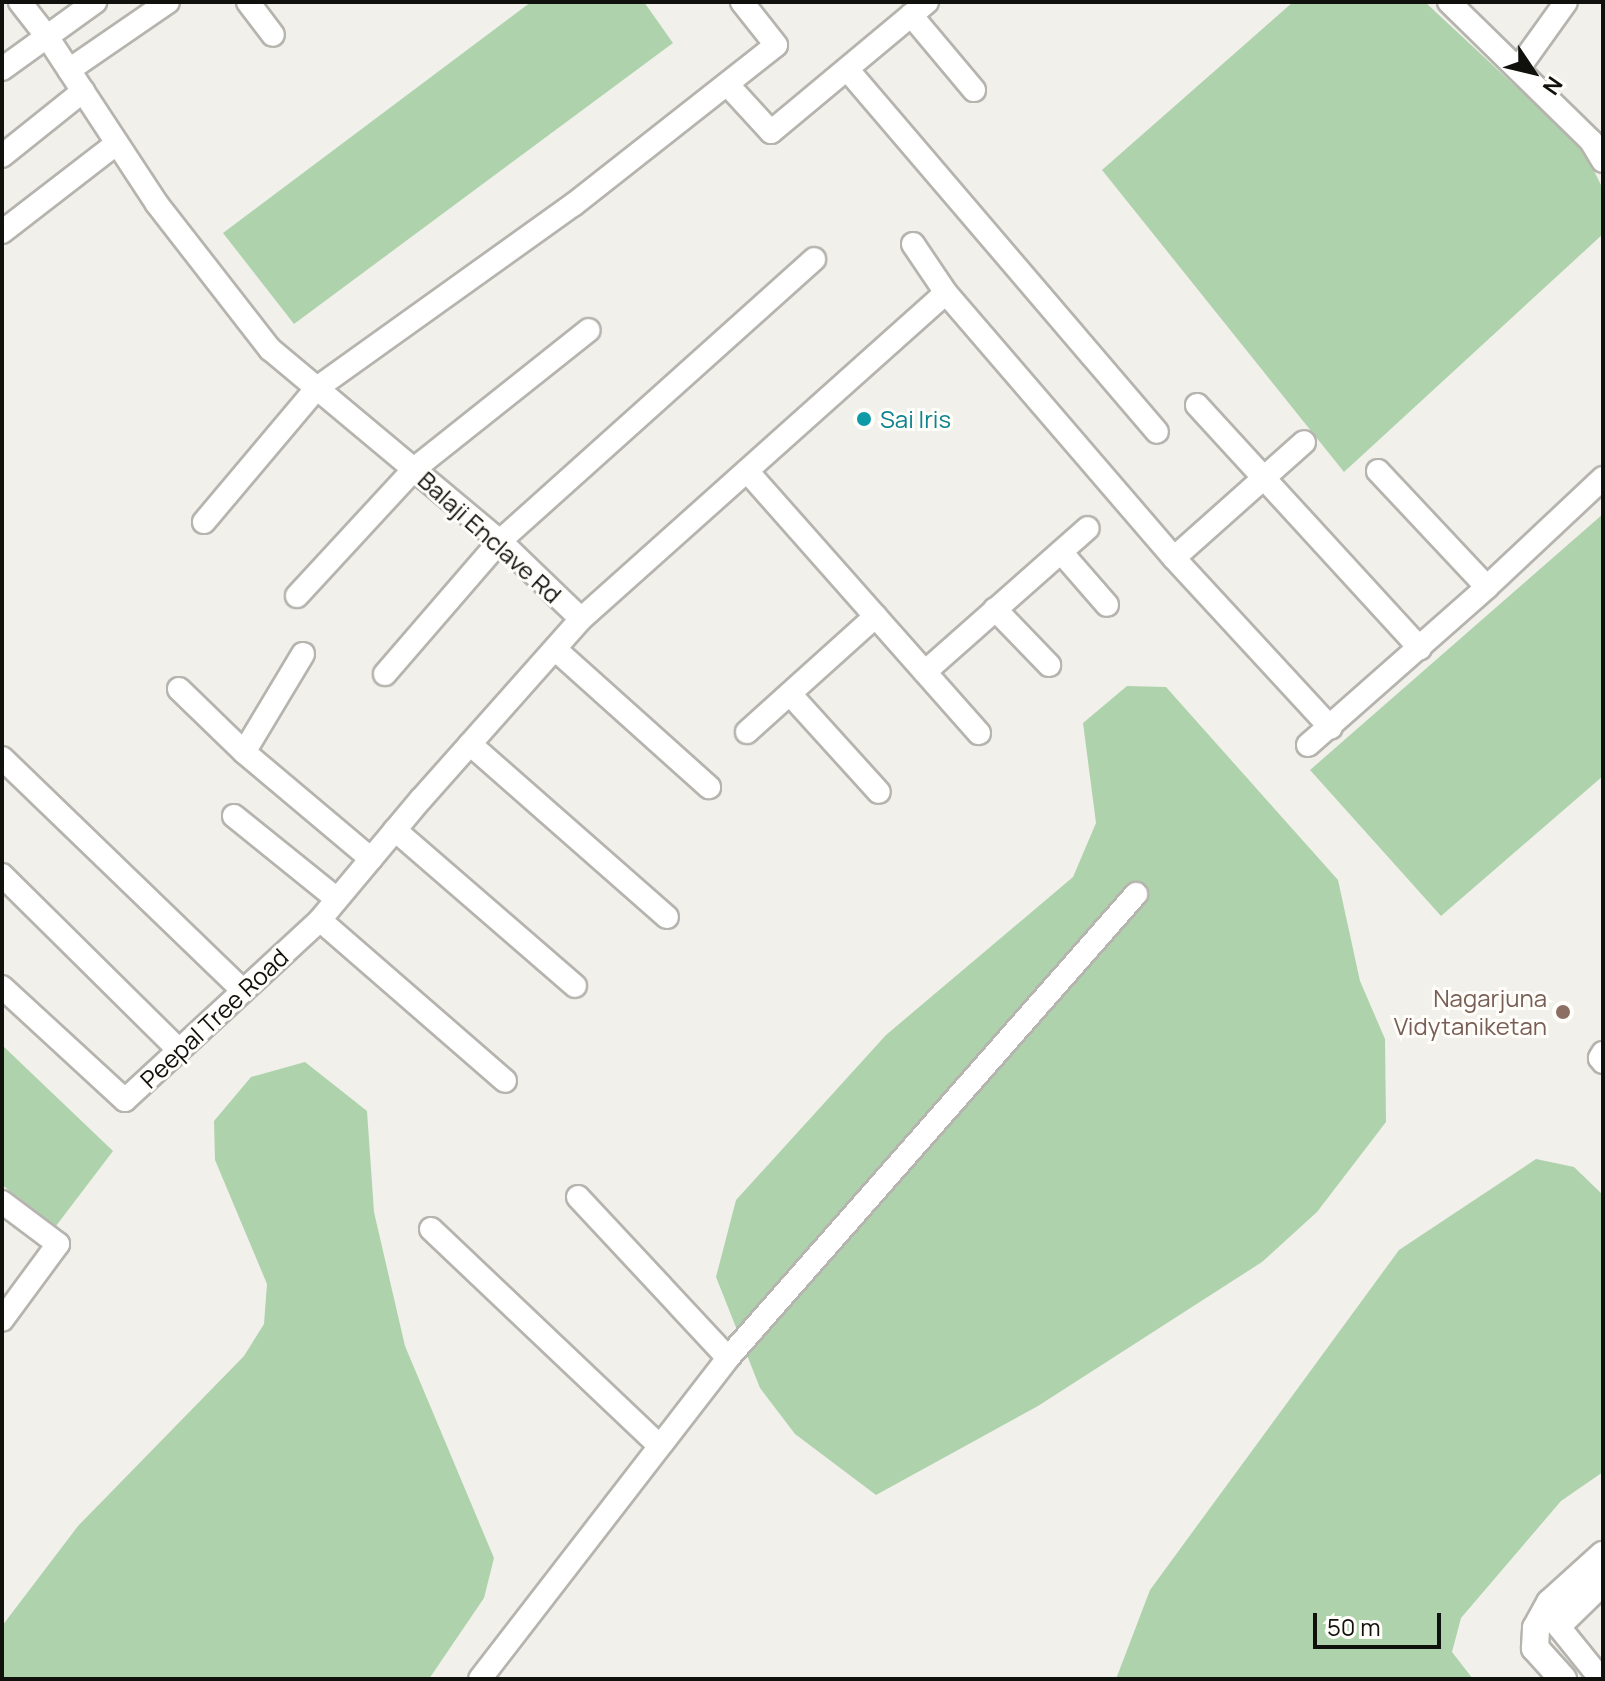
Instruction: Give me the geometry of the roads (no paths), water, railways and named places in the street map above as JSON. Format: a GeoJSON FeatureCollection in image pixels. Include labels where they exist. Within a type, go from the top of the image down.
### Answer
{"type":"FeatureCollection","features":[{"type":"Feature","properties":{"kind":"main road"},"geometry":{"type":"LineString","coordinates":[[1563,1679],[1535,1648],[1536,1628],[1550,1603],[1603,1555]]}},
{"type":"Feature","properties":{"kind":"street","name":"Balaji Enclave Rd"},"geometry":{"type":"LineString","coordinates":[[20,2],[48,38],[157,204],[270,349],[500,541],[581,619],[320,920]]}},
{"type":"Feature","properties":{"kind":"street"},"geometry":{"type":"LineString","coordinates":[[2,69],[95,2]]}},
{"type":"Feature","properties":{"kind":"street"},"geometry":{"type":"LineString","coordinates":[[69,70],[168,2]]}},
{"type":"Feature","properties":{"kind":"street"},"geometry":{"type":"LineString","coordinates":[[248,2],[273,35]]}},
{"type":"Feature","properties":{"kind":"street"},"geometry":{"type":"LineString","coordinates":[[204,522],[317,388],[573,205],[776,45],[742,2]]}},
{"type":"Feature","properties":{"kind":"street"},"geometry":{"type":"LineString","coordinates":[[1518,69],[1566,2]]}},
{"type":"Feature","properties":{"kind":"street"},"geometry":{"type":"LineString","coordinates":[[1451,3],[1518,69],[1597,132],[1603,161]]}},
{"type":"Feature","properties":{"kind":"street"},"geometry":{"type":"LineString","coordinates":[[727,84],[771,132],[919,8],[974,90]]}},
{"type":"Feature","properties":{"kind":"street"},"geometry":{"type":"LineString","coordinates":[[847,69],[1157,432]]}},
{"type":"Feature","properties":{"kind":"street"},"geometry":{"type":"LineString","coordinates":[[2,156],[83,91]]}},
{"type":"Feature","properties":{"kind":"street"},"geometry":{"type":"LineString","coordinates":[[2,232],[117,143]]}},
{"type":"Feature","properties":{"kind":"street"},"geometry":{"type":"LineString","coordinates":[[913,244],[946,293],[1174,558],[1331,728]]}},
{"type":"Feature","properties":{"kind":"street"},"geometry":{"type":"LineString","coordinates":[[385,674],[500,541],[814,259]]}},
{"type":"Feature","properties":{"kind":"street"},"geometry":{"type":"LineString","coordinates":[[581,619],[946,293]]}},
{"type":"Feature","properties":{"kind":"street"},"geometry":{"type":"LineString","coordinates":[[297,596],[414,469],[589,330]]}},
{"type":"Feature","properties":{"kind":"street"},"geometry":{"type":"LineString","coordinates":[[1197,405],[1420,648]]}},
{"type":"Feature","properties":{"kind":"street"},"geometry":{"type":"LineString","coordinates":[[1174,558],[1304,442]]}},
{"type":"Feature","properties":{"kind":"street"},"geometry":{"type":"LineString","coordinates":[[747,471],[979,733]]}},
{"type":"Feature","properties":{"kind":"street"},"geometry":{"type":"LineString","coordinates":[[1378,471],[1487,587]]}},
{"type":"Feature","properties":{"kind":"street"},"geometry":{"type":"LineString","coordinates":[[1308,745],[1420,648],[1603,478]]}},
{"type":"Feature","properties":{"kind":"street"},"geometry":{"type":"LineString","coordinates":[[925,672],[1088,528]]}},
{"type":"Feature","properties":{"kind":"street"},"geometry":{"type":"LineString","coordinates":[[1061,552],[1107,605]]}},
{"type":"Feature","properties":{"kind":"street"},"geometry":{"type":"LineString","coordinates":[[995,609],[1049,665]]}},
{"type":"Feature","properties":{"kind":"street"},"geometry":{"type":"LineString","coordinates":[[747,732],[876,616]]}},
{"type":"Feature","properties":{"kind":"street"},"geometry":{"type":"LineString","coordinates":[[555,649],[709,787]]}},
{"type":"Feature","properties":{"kind":"street"},"geometry":{"type":"LineString","coordinates":[[244,752],[303,654]]}},
{"type":"Feature","properties":{"kind":"street"},"geometry":{"type":"LineString","coordinates":[[179,689],[244,752],[371,859]]}},
{"type":"Feature","properties":{"kind":"street"},"geometry":{"type":"LineString","coordinates":[[790,694],[879,792]]}},
{"type":"Feature","properties":{"kind":"street"},"geometry":{"type":"LineString","coordinates":[[470,744],[667,917]]}},
{"type":"Feature","properties":{"kind":"street"},"geometry":{"type":"LineString","coordinates":[[2,758],[243,991]]}},
{"type":"Feature","properties":{"kind":"street"},"geometry":{"type":"LineString","coordinates":[[234,816],[337,899]]}},
{"type":"Feature","properties":{"kind":"street"},"geometry":{"type":"LineString","coordinates":[[395,830],[575,986]]}},
{"type":"Feature","properties":{"kind":"street"},"geometry":{"type":"LineString","coordinates":[[2,875],[179,1050]]}},
{"type":"Feature","properties":{"kind":"street"},"geometry":{"type":"LineString","coordinates":[[480,1679],[728,1358],[1136,894]]}},
{"type":"Feature","properties":{"kind":"street"},"geometry":{"type":"LineString","coordinates":[[320,920],[505,1081]]}},
{"type":"Feature","properties":{"kind":"street","name":"Peepal Tree Road"},"geometry":{"type":"LineString","coordinates":[[2,987],[125,1100],[320,920]]}},
{"type":"Feature","properties":{"kind":"street"},"geometry":{"type":"LineString","coordinates":[[1603,1053],[1600,1058],[1603,1062]]}},
{"type":"Feature","properties":{"kind":"street"},"geometry":{"type":"LineString","coordinates":[[578,1197],[728,1358]]}},
{"type":"Feature","properties":{"kind":"street"},"geometry":{"type":"LineString","coordinates":[[2,1202],[58,1244],[3,1316]]}},
{"type":"Feature","properties":{"kind":"street"},"geometry":{"type":"LineString","coordinates":[[431,1229],[660,1446]]}},
{"type":"Feature","properties":{"kind":"street"},"geometry":{"type":"LineString","coordinates":[[1601,1679],[1559,1627],[1603,1584]]}},
{"type":"Feature","properties":{"kind":"place","name":"Sai Iris"},"geometry":{"type":"Point","coordinates":[864,419]}},
{"type":"Feature","properties":{"kind":"place","name":"Nagarjuna Vidytaniketan"},"geometry":{"type":"Point","coordinates":[1563,1012]}}]}
